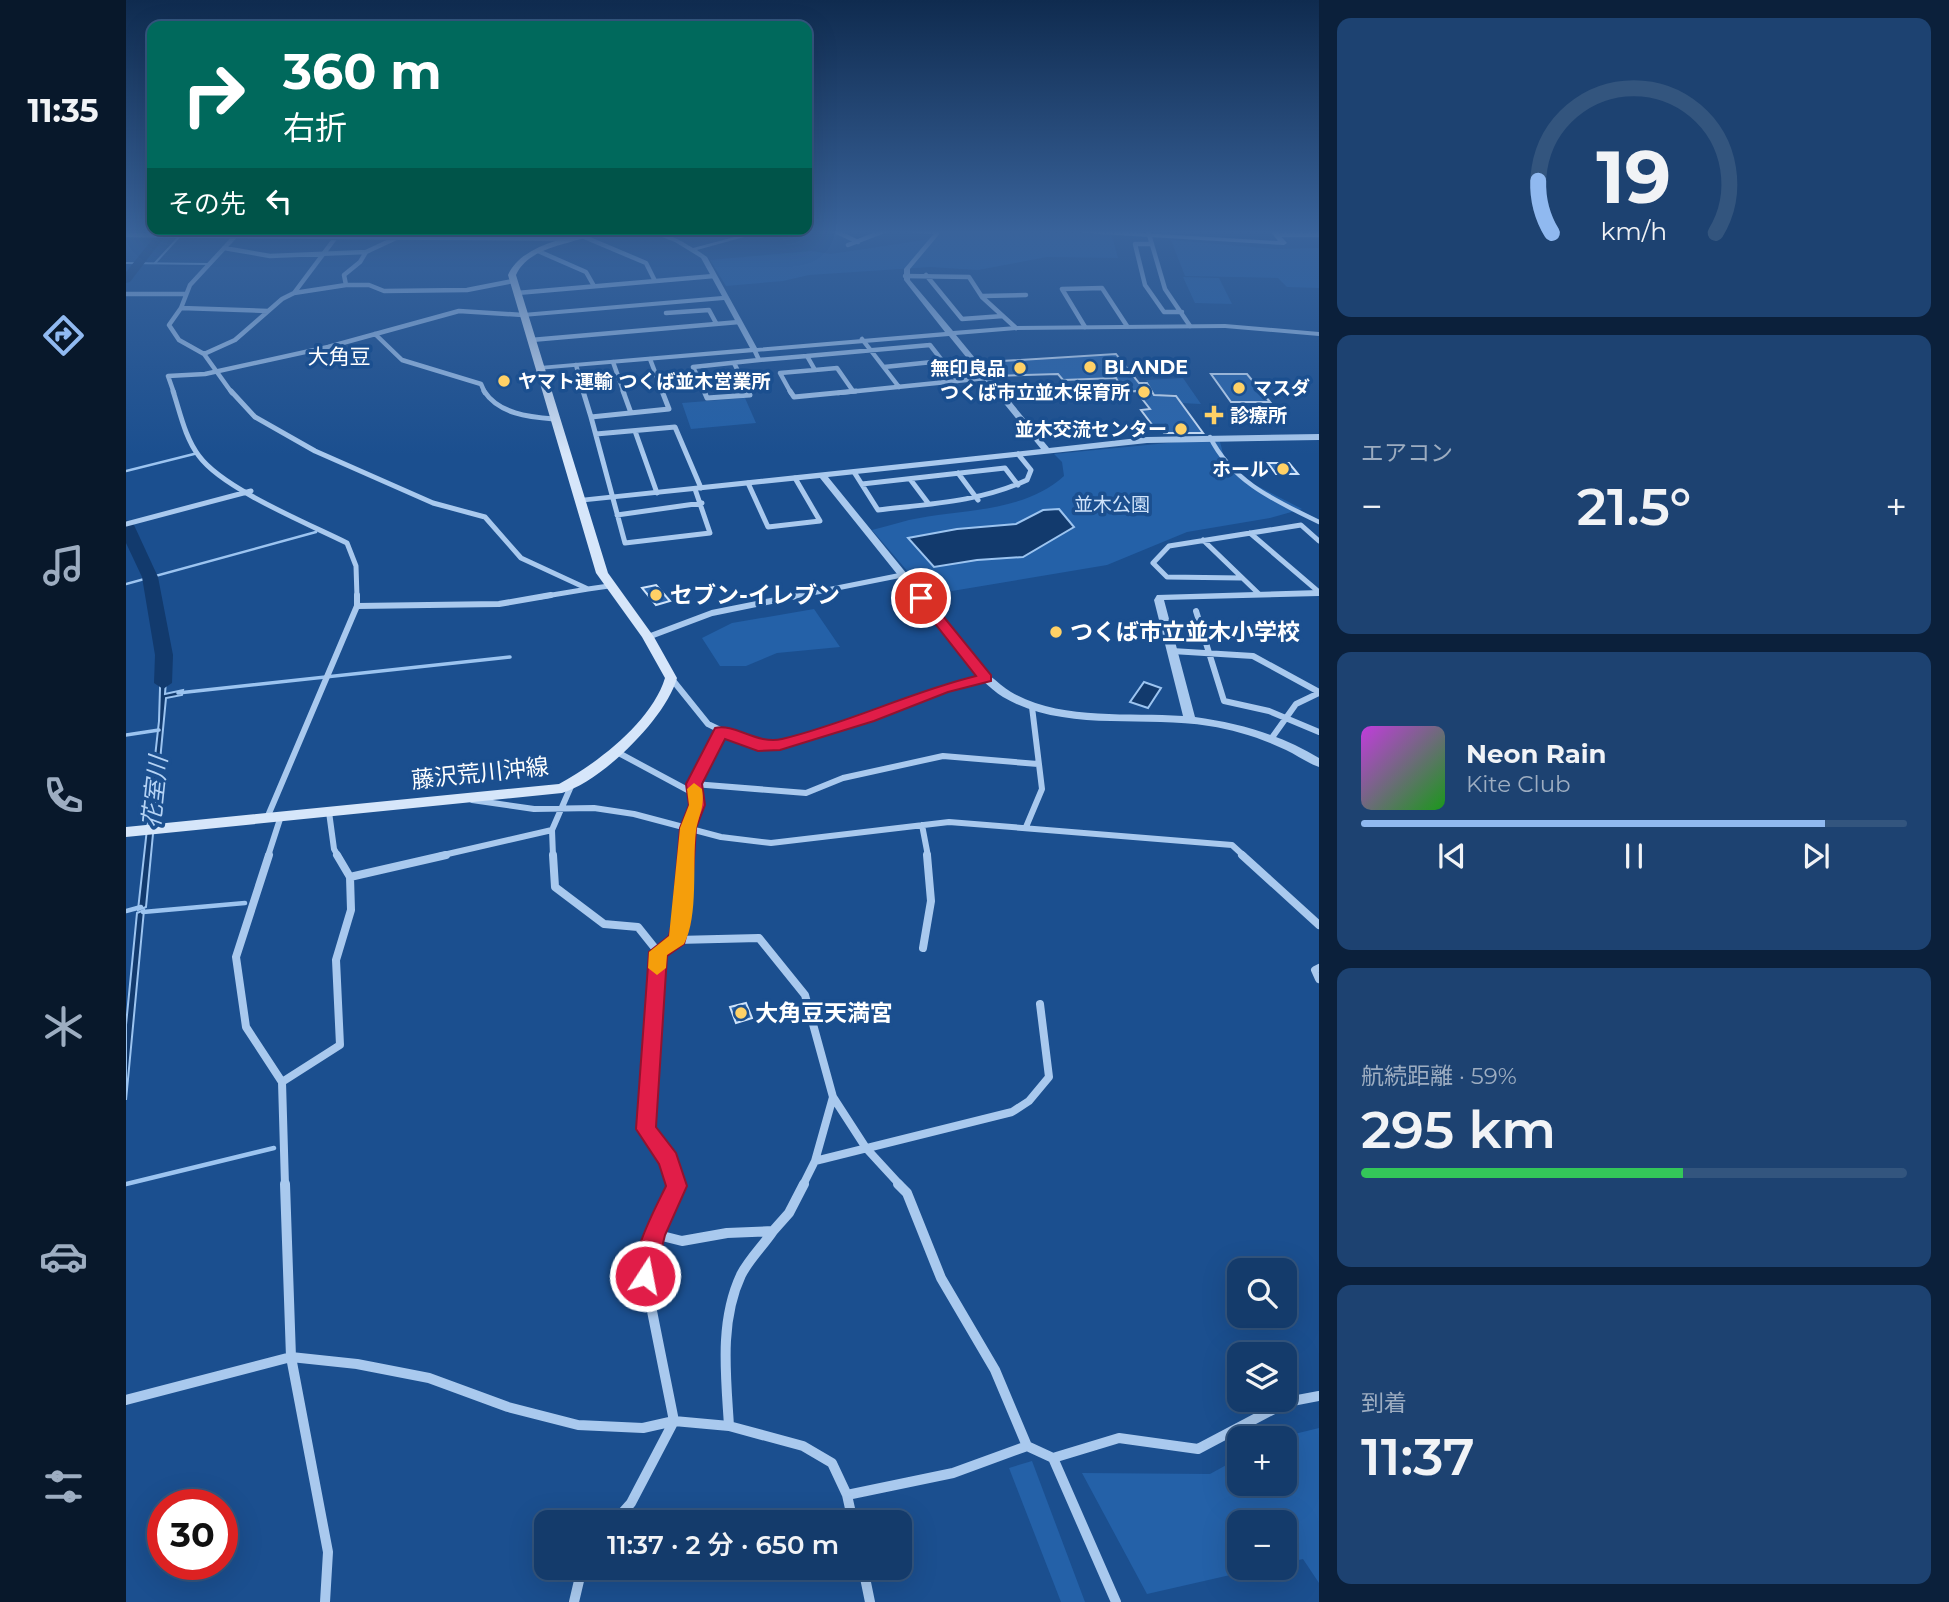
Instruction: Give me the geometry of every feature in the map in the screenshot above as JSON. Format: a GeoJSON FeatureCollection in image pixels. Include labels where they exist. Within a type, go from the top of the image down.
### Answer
{"type":"FeatureCollection","features":[{"type":"Feature","properties":{"kind":"main road"},"geometry":{"type":"LineString","coordinates":[[520,306],[554,419],[609,586],[648,637],[671,678]]}},
{"type":"Feature","properties":{"kind":"main road","name":"藤沢荒川沖線"},"geometry":{"type":"LineString","coordinates":[[126,832],[468,799],[572,784],[593,771],[658,706],[669,691],[671,678]]}},
{"type":"Feature","properties":{"kind":"street"},"geometry":{"type":"LineString","coordinates":[[204,354],[234,340],[276,306]]}},
{"type":"Feature","properties":{"kind":"street"},"geometry":{"type":"LineString","coordinates":[[325,1602],[328,1552],[291,1357],[282,1082],[246,1027],[236,957],[274,817],[357,606],[356,566],[347,543],[211,468],[198,457],[168,376],[218,372],[465,311],[523,315],[633,306]]}},
{"type":"Feature","properties":{"kind":"street"},"geometry":{"type":"LineString","coordinates":[[730,306],[759,360]]}},
{"type":"Feature","properties":{"kind":"street"},"geometry":{"type":"LineString","coordinates":[[926,306],[1047,451]]}},
{"type":"Feature","properties":{"kind":"street"},"geometry":{"type":"LineString","coordinates":[[951,306],[962,319],[1003,316]]}},
{"type":"Feature","properties":{"kind":"street"},"geometry":{"type":"LineString","coordinates":[[992,306],[1016,328]]}},
{"type":"Feature","properties":{"kind":"street"},"geometry":{"type":"LineString","coordinates":[[1072,306],[1085,327]]}},
{"type":"Feature","properties":{"kind":"street"},"geometry":{"type":"LineString","coordinates":[[1113,306],[1127,326]]}},
{"type":"Feature","properties":{"kind":"street"},"geometry":{"type":"LineString","coordinates":[[1160,306],[1164,312],[1182,312]]}},
{"type":"Feature","properties":{"kind":"street"},"geometry":{"type":"LineString","coordinates":[[1177,306],[1190,326]]}},
{"type":"Feature","properties":{"kind":"street"},"geometry":{"type":"LineString","coordinates":[[269,311],[181,308],[169,325],[179,340],[204,354],[240,404],[254,416],[315,451],[433,503],[485,517],[521,558],[588,589]]}},
{"type":"Feature","properties":{"kind":"street"},"geometry":{"type":"LineString","coordinates":[[666,313],[709,310],[716,324]]}},
{"type":"Feature","properties":{"kind":"street"},"geometry":{"type":"LineString","coordinates":[[531,340],[738,321]]}},
{"type":"Feature","properties":{"kind":"street"},"geometry":{"type":"LineString","coordinates":[[540,368],[1016,328],[1236,326],[1319,334]]}},
{"type":"Feature","properties":{"kind":"street"},"geometry":{"type":"LineString","coordinates":[[375,334],[402,360],[481,384],[484,395],[494,404],[535,418],[554,419]]}},
{"type":"Feature","properties":{"kind":"street"},"geometry":{"type":"LineString","coordinates":[[862,339],[899,387]]}},
{"type":"Feature","properties":{"kind":"street"},"geometry":{"type":"LineString","coordinates":[[734,363],[750,394],[707,398],[693,367],[759,360],[930,345],[958,381]]}},
{"type":"Feature","properties":{"kind":"street"},"geometry":{"type":"LineString","coordinates":[[807,356],[815,370]]}},
{"type":"Feature","properties":{"kind":"street"},"geometry":{"type":"LineString","coordinates":[[591,417],[669,409],[650,359]]}},
{"type":"Feature","properties":{"kind":"street"},"geometry":{"type":"LineString","coordinates":[[884,367],[942,361]]}},
{"type":"Feature","properties":{"kind":"street"},"geometry":{"type":"LineString","coordinates":[[613,362],[631,413]]}},
{"type":"Feature","properties":{"kind":"street"},"geometry":{"type":"LineString","coordinates":[[576,365],[625,542],[710,533],[698,489],[675,427],[596,434]]}},
{"type":"Feature","properties":{"kind":"street"},"geometry":{"type":"LineString","coordinates":[[853,391],[837,368],[780,373],[794,397],[986,378]]}},
{"type":"Feature","properties":{"kind":"street"},"geometry":{"type":"LineString","coordinates":[[635,431],[657,493]]}},
{"type":"Feature","properties":{"kind":"street"},"geometry":{"type":"LineString","coordinates":[[1210,437],[1230,470],[1256,489],[1319,522]]}},
{"type":"Feature","properties":{"kind":"street"},"geometry":{"type":"LineString","coordinates":[[580,501],[1047,451],[1210,437],[1319,437]]}},
{"type":"Feature","properties":{"kind":"street"},"geometry":{"type":"LineString","coordinates":[[854,472],[878,510],[978,500],[1027,480],[1031,470],[1018,454]]}},
{"type":"Feature","properties":{"kind":"street"},"geometry":{"type":"LineString","coordinates":[[862,484],[1005,468],[1018,485]]}},
{"type":"Feature","properties":{"kind":"street"},"geometry":{"type":"LineString","coordinates":[[958,474],[978,500]]}},
{"type":"Feature","properties":{"kind":"street"},"geometry":{"type":"LineString","coordinates":[[822,475],[986,678],[1004,695],[1032,707],[1062,712],[1190,720],[1236,728],[1271,739],[1319,764]]}},
{"type":"Feature","properties":{"kind":"street"},"geometry":{"type":"LineString","coordinates":[[748,483],[768,527],[820,521],[796,478]]}},
{"type":"Feature","properties":{"kind":"street"},"geometry":{"type":"LineString","coordinates":[[910,479],[928,503]]}},
{"type":"Feature","properties":{"kind":"street"},"geometry":{"type":"LineString","coordinates":[[126,524],[251,491]]}},
{"type":"Feature","properties":{"kind":"street"},"geometry":{"type":"LineString","coordinates":[[617,514],[702,503]]}},
{"type":"Feature","properties":{"kind":"street"},"geometry":{"type":"LineString","coordinates":[[1241,578],[1167,577],[1153,562],[1169,546],[1301,525],[1319,541]]}},
{"type":"Feature","properties":{"kind":"street"},"geometry":{"type":"LineString","coordinates":[[1250,533],[1319,592]]}},
{"type":"Feature","properties":{"kind":"street"},"geometry":{"type":"LineString","coordinates":[[1203,540],[1259,594]]}},
{"type":"Feature","properties":{"kind":"street"},"geometry":{"type":"LineString","coordinates":[[648,637],[712,613],[902,575]]}},
{"type":"Feature","properties":{"kind":"street"},"geometry":{"type":"LineString","coordinates":[[357,606],[499,604],[609,586]]}},
{"type":"Feature","properties":{"kind":"street"},"geometry":{"type":"LineString","coordinates":[[1190,720],[1159,600],[1161,597],[1319,592]]}},
{"type":"Feature","properties":{"kind":"street"},"geometry":{"type":"LineString","coordinates":[[1196,611],[1224,701],[1283,717],[1319,732]]}},
{"type":"Feature","properties":{"kind":"street"},"geometry":{"type":"LineString","coordinates":[[1172,651],[1253,656],[1319,692]]}},
{"type":"Feature","properties":{"kind":"street"},"geometry":{"type":"LineString","coordinates":[[671,678],[678,682],[698,714],[721,732],[758,746],[780,745],[868,718],[944,688],[986,678]]}},
{"type":"Feature","properties":{"kind":"street"},"geometry":{"type":"LineString","coordinates":[[1271,739],[1283,717],[1311,694],[1319,692]]}},
{"type":"Feature","properties":{"kind":"street"},"geometry":{"type":"LineString","coordinates":[[1026,827],[1042,789],[1032,707]]}},
{"type":"Feature","properties":{"kind":"street"},"geometry":{"type":"LineString","coordinates":[[677,940],[685,903],[688,828],[697,805],[694,784],[721,732]]}},
{"type":"Feature","properties":{"kind":"street"},"geometry":{"type":"LineString","coordinates":[[615,751],[695,794]]}},
{"type":"Feature","properties":{"kind":"street"},"geometry":{"type":"LineString","coordinates":[[694,784],[806,793],[843,779],[943,756],[1038,764]]}},
{"type":"Feature","properties":{"kind":"street"},"geometry":{"type":"LineString","coordinates":[[572,784],[552,830],[555,887],[604,924],[638,927],[658,952],[648,1054],[646,1129],[668,1160],[676,1186],[654,1234],[645,1276],[674,1421],[625,1510]]}},
{"type":"Feature","properties":{"kind":"street"},"geometry":{"type":"LineString","coordinates":[[468,799],[493,805],[594,808],[634,814],[721,836],[771,843],[922,825],[975,822],[1232,845],[1319,925]]}},
{"type":"Feature","properties":{"kind":"street"},"geometry":{"type":"LineString","coordinates":[[282,1082],[340,1045],[336,960],[351,910],[350,877],[334,849],[329,812]]}},
{"type":"Feature","properties":{"kind":"street"},"geometry":{"type":"LineString","coordinates":[[922,825],[932,884],[932,921],[923,948]]}},
{"type":"Feature","properties":{"kind":"street"},"geometry":{"type":"LineString","coordinates":[[350,877],[552,830]]}},
{"type":"Feature","properties":{"kind":"street"},"geometry":{"type":"LineString","coordinates":[[658,952],[677,940],[758,938],[805,996],[833,1097],[866,1148],[907,1192],[920,1233],[941,1278],[995,1370],[1027,1446],[1053,1458],[1116,1602]]}},
{"type":"Feature","properties":{"kind":"street"},"geometry":{"type":"LineString","coordinates":[[1319,968],[1315,970],[1319,979]]}},
{"type":"Feature","properties":{"kind":"street"},"geometry":{"type":"LineString","coordinates":[[815,1161],[1012,1112],[1029,1101],[1049,1077],[1040,1004]]}},
{"type":"Feature","properties":{"kind":"street"},"geometry":{"type":"LineString","coordinates":[[729,1426],[724,1355],[728,1322],[741,1275],[789,1213],[815,1161],[833,1097]]}},
{"type":"Feature","properties":{"kind":"street"},"geometry":{"type":"LineString","coordinates":[[654,1234],[682,1241],[727,1233],[773,1231]]}},
{"type":"Feature","properties":{"kind":"street"},"geometry":{"type":"LineString","coordinates":[[129,1399],[291,1357],[357,1364],[429,1378],[508,1407],[578,1426],[643,1429],[674,1421],[729,1426],[803,1447],[832,1463],[847,1495],[850,1510]]}},
{"type":"Feature","properties":{"kind":"street"},"geometry":{"type":"LineString","coordinates":[[1053,1458],[1119,1438],[1198,1449],[1287,1402],[1319,1396]]}},
{"type":"Feature","properties":{"kind":"street"},"geometry":{"type":"LineString","coordinates":[[847,1495],[953,1473],[1027,1446]]}},
{"type":"Feature","properties":{"kind":"street"},"geometry":{"type":"LineString","coordinates":[[574,1602],[579,1580]]}},
{"type":"Feature","properties":{"kind":"street"},"geometry":{"type":"LineString","coordinates":[[865,1580],[870,1602]]}},
{"type":"Feature","properties":{"kind":"green space"},"geometry":{"type":"Polygon","coordinates":[[[1183,378],[1201,404],[1181,403],[1175,394],[1155,394],[1146,380],[1183,378]]]}},
{"type":"Feature","properties":{"kind":"green space"},"geometry":{"type":"Polygon","coordinates":[[[745,398],[756,423],[691,429],[682,403],[745,398]]]}},
{"type":"Feature","properties":{"kind":"green space","name":"並木公園"},"geometry":{"type":"Polygon","coordinates":[[[1219,438],[1226,465],[1242,478],[1302,509],[1270,518],[1187,532],[1107,565],[928,595],[872,530],[928,516],[990,508],[1030,497],[1064,476],[1062,462],[1054,454],[1219,438]]]}},
{"type":"Feature","properties":{"kind":"green space"},"geometry":{"type":"Polygon","coordinates":[[[814,609],[840,647],[777,653],[746,666],[720,666],[702,638],[732,623],[814,609]]]}},
{"type":"Feature","properties":{"kind":"green space"},"geometry":{"type":"Polygon","coordinates":[[[1319,1428],[1319,1583],[1303,1559],[1297,1560],[1297,1510],[1227,1510],[1227,1576],[1147,1594],[1082,1473],[1210,1474],[1227,1465],[1227,1496],[1297,1496],[1297,1433],[1319,1428]]]}},
{"type":"Feature","properties":{"kind":"green space"},"geometry":{"type":"Polygon","coordinates":[[[1032,1461],[1085,1602],[1061,1602],[1009,1468],[1032,1461]]]}},
{"type":"Feature","properties":{"kind":"water"},"geometry":{"type":"Polygon","coordinates":[[[1059,509],[1074,527],[1023,557],[977,560],[934,567],[908,538],[957,529],[1016,524],[1043,510],[1059,509]]]}},
{"type":"Feature","properties":{"kind":"water"},"geometry":{"type":"Polygon","coordinates":[[[168,654],[165,694],[183,690],[182,695],[166,698],[146,907],[138,910],[159,721],[161,656],[168,654]]]}},
{"type":"Feature","properties":{"kind":"water"},"geometry":{"type":"Polygon","coordinates":[[[1144,682],[1161,688],[1148,708],[1130,702],[1144,682]]]}},
{"type":"Feature","properties":{"kind":"water"},"geometry":{"type":"Polygon","coordinates":[[[144,910],[126,1100],[126,1025],[137,913],[144,910]]]}},
{"type":"Feature","properties":{"kind":"building"},"geometry":{"type":"Polygon","coordinates":[[[1116,354],[1139,383],[1147,383],[1154,395],[1176,396],[1203,433],[1164,433],[1158,425],[1153,426],[1141,410],[1150,409],[1136,391],[1124,392],[1116,378],[1063,380],[1058,374],[994,376],[986,362],[1116,354]]]}},
{"type":"Feature","properties":{"kind":"building","name":"マスダ"},"geometry":{"type":"Polygon","coordinates":[[[1211,374],[1247,374],[1270,402],[1231,402],[1211,374]]]}},
{"type":"Feature","properties":{"kind":"building","name":"ホール"},"geometry":{"type":"Polygon","coordinates":[[[1268,463],[1289,463],[1298,474],[1276,474],[1268,463]]]}},
{"type":"Feature","properties":{"kind":"building","name":"セブン-イレブン"},"geometry":{"type":"Polygon","coordinates":[[[656,585],[670,601],[656,605],[642,588],[656,585]]]}},
{"type":"Feature","properties":{"kind":"building","name":"大角豆天満宮"},"geometry":{"type":"Polygon","coordinates":[[[746,1003],[752,1018],[736,1023],[730,1007],[746,1003]]]}},
{"type":"Feature","properties":{"kind":"waterway"},"geometry":{"type":"LineString","coordinates":[[126,471],[194,454]]}},
{"type":"Feature","properties":{"kind":"waterway","name":"花室川"},"geometry":{"type":"LineString","coordinates":[[126,525],[150,577],[151,595],[164,655],[163,683]]}},
{"type":"Feature","properties":{"kind":"waterway"},"geometry":{"type":"LineString","coordinates":[[126,584],[316,532]]}},
{"type":"Feature","properties":{"kind":"waterway"},"geometry":{"type":"LineString","coordinates":[[178,693],[510,657]]}},
{"type":"Feature","properties":{"kind":"waterway"},"geometry":{"type":"LineString","coordinates":[[126,735],[159,730]]}},
{"type":"Feature","properties":{"kind":"waterway"},"geometry":{"type":"LineString","coordinates":[[143,912],[245,903]]}},
{"type":"Feature","properties":{"kind":"waterway"},"geometry":{"type":"LineString","coordinates":[[126,911],[141,907]]}},
{"type":"Feature","properties":{"kind":"waterway"},"geometry":{"type":"LineString","coordinates":[[126,1184],[274,1148]]}},
{"type":"Feature","properties":{"kind":"slow traffic"},"geometry":{"type":"LineString","coordinates":[[657,968],[658,952],[677,940],[685,903],[688,828],[697,805],[694,789]]}},
{"type":"Feature","properties":{"kind":"place","name":"BLΛNDE"},"geometry":{"type":"Point","coordinates":[1090,367]}},
{"type":"Feature","properties":{"kind":"place","name":"無印良品"},"geometry":{"type":"Point","coordinates":[1020,368]}},
{"type":"Feature","properties":{"kind":"place","name":"ヤマト運輸 つくば並木営業所"},"geometry":{"type":"Point","coordinates":[504,381]}},
{"type":"Feature","properties":{"kind":"place","name":"マスダ"},"geometry":{"type":"Point","coordinates":[1239,388]}},
{"type":"Feature","properties":{"kind":"place","name":"つくば市立並木保育所"},"geometry":{"type":"Point","coordinates":[1144,392]}},
{"type":"Feature","properties":{"kind":"place","name":"診療所"},"geometry":{"type":"Point","coordinates":[1214,415]}},
{"type":"Feature","properties":{"kind":"place","name":"並木交流センター"},"geometry":{"type":"Point","coordinates":[1181,429]}},
{"type":"Feature","properties":{"kind":"place","name":"ホール"},"geometry":{"type":"Point","coordinates":[1283,469]}},
{"type":"Feature","properties":{"kind":"place","name":"セブン-イレブン"},"geometry":{"type":"Point","coordinates":[656,595]}},
{"type":"Feature","properties":{"kind":"place","name":"つくば市立並木小学校"},"geometry":{"type":"Point","coordinates":[1056,632]}},
{"type":"Feature","properties":{"kind":"place","name":"大角豆天満宮"},"geometry":{"type":"Point","coordinates":[741,1013]}},
{"type":"Feature","properties":{"kind":"district","name":"大角豆"},"geometry":{"type":"Point","coordinates":[339,357]}},
{"type":"Feature","properties":{"kind":"route"},"geometry":{"type":"LineString","coordinates":[[645,1276],[646,1258],[654,1234],[676,1186],[668,1160],[646,1129],[648,1054],[658,952],[677,940],[685,903],[688,828],[697,805],[694,784],[721,732],[758,746],[780,745],[868,718],[944,688],[986,678],[921,598]]}}]}
